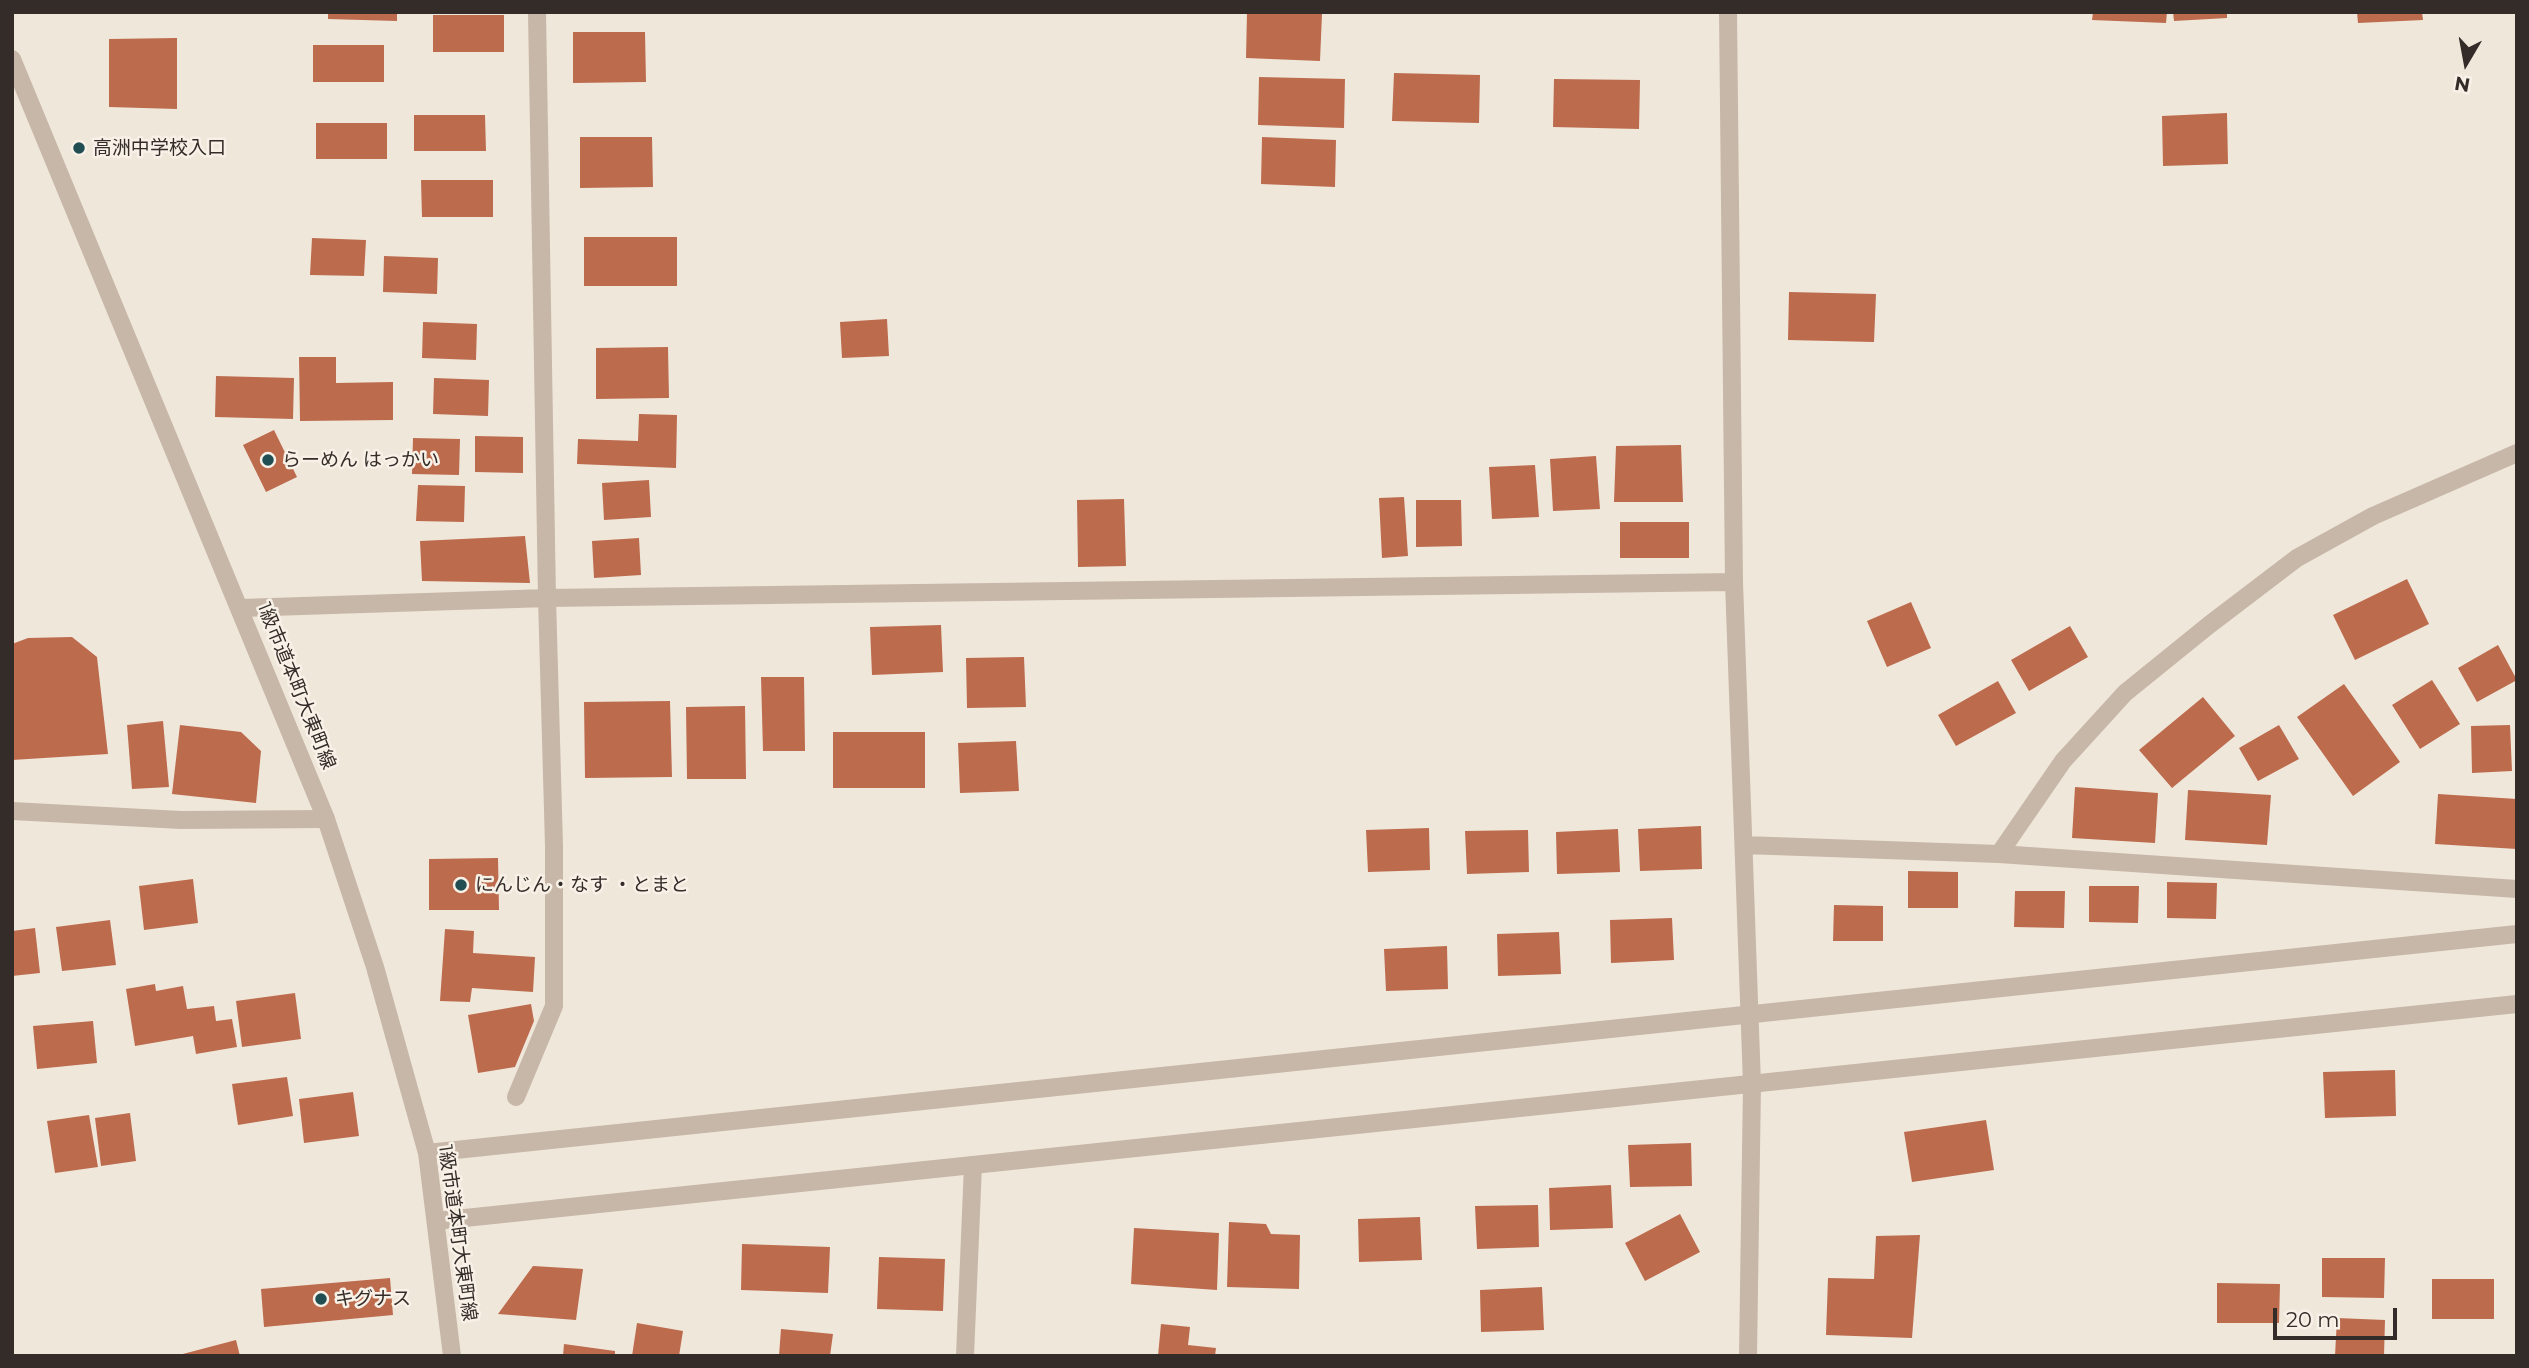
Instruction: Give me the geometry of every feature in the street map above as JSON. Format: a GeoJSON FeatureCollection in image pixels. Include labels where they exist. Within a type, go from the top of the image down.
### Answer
{"type":"FeatureCollection","features":[{"type":"Feature","properties":{"kind":"street"},"geometry":{"type":"LineString","coordinates":[[516,1097],[554,1006],[554,846],[537,12]]}},
{"type":"Feature","properties":{"kind":"street"},"geometry":{"type":"LineString","coordinates":[[1728,12],[1734,582],[1752,1084],[1748,1356]]}},
{"type":"Feature","properties":{"kind":"street","name":"1級市道本町大東町線"},"geometry":{"type":"LineString","coordinates":[[13,61],[326,819],[375,967],[427,1153],[452,1356]]}},
{"type":"Feature","properties":{"kind":"street"},"geometry":{"type":"LineString","coordinates":[[1999,854],[2063,761],[2125,693],[2209,625],[2297,558],[2373,516],[2517,453]]}},
{"type":"Feature","properties":{"kind":"street"},"geometry":{"type":"LineString","coordinates":[[241,608],[547,598],[1734,582]]}},
{"type":"Feature","properties":{"kind":"street"},"geometry":{"type":"LineString","coordinates":[[12,811],[181,820],[326,819]]}},
{"type":"Feature","properties":{"kind":"street"},"geometry":{"type":"LineString","coordinates":[[1744,845],[1999,854],[2517,888]]}},
{"type":"Feature","properties":{"kind":"street"},"geometry":{"type":"LineString","coordinates":[[427,1153],[2517,934]]}},
{"type":"Feature","properties":{"kind":"street"},"geometry":{"type":"LineString","coordinates":[[436,1221],[2517,1004]]}},
{"type":"Feature","properties":{"kind":"street"},"geometry":{"type":"LineString","coordinates":[[965,1356],[973,1165]]}},
{"type":"Feature","properties":{"kind":"building"},"geometry":{"type":"Polygon","coordinates":[[[328,12],[397,12],[397,21],[328,19],[328,12]]]}},
{"type":"Feature","properties":{"kind":"building"},"geometry":{"type":"Polygon","coordinates":[[[1247,12],[1322,14],[1320,61],[1246,58],[1247,12]]]}},
{"type":"Feature","properties":{"kind":"building"},"geometry":{"type":"Polygon","coordinates":[[[2093,12],[2167,12],[2166,23],[2092,20],[2093,12]]]}},
{"type":"Feature","properties":{"kind":"building"},"geometry":{"type":"Polygon","coordinates":[[[2173,12],[2227,12],[2227,18],[2174,21],[2173,12]]]}},
{"type":"Feature","properties":{"kind":"building"},"geometry":{"type":"Polygon","coordinates":[[[2357,12],[2422,12],[2423,20],[2358,23],[2357,12]]]}},
{"type":"Feature","properties":{"kind":"building"},"geometry":{"type":"Polygon","coordinates":[[[433,15],[504,15],[504,52],[433,52],[433,15]]]}},
{"type":"Feature","properties":{"kind":"building"},"geometry":{"type":"Polygon","coordinates":[[[573,32],[645,32],[646,82],[573,83],[573,32]]]}},
{"type":"Feature","properties":{"kind":"building"},"geometry":{"type":"Polygon","coordinates":[[[177,38],[177,109],[109,107],[109,39],[177,38]]]}},
{"type":"Feature","properties":{"kind":"building"},"geometry":{"type":"Polygon","coordinates":[[[313,45],[384,45],[384,82],[313,82],[313,45]]]}},
{"type":"Feature","properties":{"kind":"building"},"geometry":{"type":"Polygon","coordinates":[[[1394,73],[1480,75],[1479,123],[1392,121],[1394,73]]]}},
{"type":"Feature","properties":{"kind":"building"},"geometry":{"type":"Polygon","coordinates":[[[1259,77],[1345,79],[1344,128],[1258,125],[1259,77]]]}},
{"type":"Feature","properties":{"kind":"building"},"geometry":{"type":"Polygon","coordinates":[[[1554,79],[1640,80],[1639,129],[1553,127],[1554,79]]]}},
{"type":"Feature","properties":{"kind":"building"},"geometry":{"type":"Polygon","coordinates":[[[2227,113],[2228,164],[2163,166],[2162,116],[2227,113]]]}},
{"type":"Feature","properties":{"kind":"building"},"geometry":{"type":"Polygon","coordinates":[[[414,115],[485,115],[486,151],[414,151],[414,115]]]}},
{"type":"Feature","properties":{"kind":"building"},"geometry":{"type":"Polygon","coordinates":[[[316,123],[387,123],[387,159],[316,159],[316,123]]]}},
{"type":"Feature","properties":{"kind":"building"},"geometry":{"type":"Polygon","coordinates":[[[580,137],[652,137],[653,187],[580,188],[580,137]]]}},
{"type":"Feature","properties":{"kind":"building"},"geometry":{"type":"Polygon","coordinates":[[[1262,137],[1336,140],[1335,187],[1261,184],[1262,137]]]}},
{"type":"Feature","properties":{"kind":"building"},"geometry":{"type":"Polygon","coordinates":[[[421,180],[493,180],[493,217],[422,217],[421,180]]]}},
{"type":"Feature","properties":{"kind":"building"},"geometry":{"type":"Polygon","coordinates":[[[584,237],[677,237],[677,286],[584,286],[584,237]]]}},
{"type":"Feature","properties":{"kind":"building"},"geometry":{"type":"Polygon","coordinates":[[[312,238],[366,240],[364,276],[310,275],[312,238]]]}},
{"type":"Feature","properties":{"kind":"building"},"geometry":{"type":"Polygon","coordinates":[[[384,256],[438,258],[437,294],[383,292],[384,256]]]}},
{"type":"Feature","properties":{"kind":"building"},"geometry":{"type":"Polygon","coordinates":[[[1789,292],[1876,294],[1874,342],[1788,340],[1789,292]]]}},
{"type":"Feature","properties":{"kind":"building"},"geometry":{"type":"Polygon","coordinates":[[[887,319],[889,356],[842,358],[840,322],[887,319]]]}},
{"type":"Feature","properties":{"kind":"building"},"geometry":{"type":"Polygon","coordinates":[[[423,322],[477,324],[476,360],[422,358],[423,322]]]}},
{"type":"Feature","properties":{"kind":"building"},"geometry":{"type":"Polygon","coordinates":[[[668,347],[669,398],[596,399],[596,348],[668,347]]]}},
{"type":"Feature","properties":{"kind":"building"},"geometry":{"type":"Polygon","coordinates":[[[299,357],[336,357],[336,383],[393,382],[393,420],[300,421],[299,357]]]}},
{"type":"Feature","properties":{"kind":"building"},"geometry":{"type":"Polygon","coordinates":[[[216,376],[294,378],[293,419],[215,417],[216,376]]]}},
{"type":"Feature","properties":{"kind":"building"},"geometry":{"type":"Polygon","coordinates":[[[434,378],[489,380],[488,416],[433,414],[434,378]]]}},
{"type":"Feature","properties":{"kind":"building"},"geometry":{"type":"Polygon","coordinates":[[[639,414],[677,415],[676,468],[577,464],[578,439],[638,441],[639,414]]]}},
{"type":"Feature","properties":{"kind":"building"},"geometry":{"type":"Polygon","coordinates":[[[274,430],[297,477],[266,492],[243,445],[274,430]]]}},
{"type":"Feature","properties":{"kind":"building"},"geometry":{"type":"Polygon","coordinates":[[[475,436],[523,437],[523,473],[475,472],[475,436]]]}},
{"type":"Feature","properties":{"kind":"building"},"geometry":{"type":"Polygon","coordinates":[[[413,438],[460,439],[459,475],[412,474],[413,438]]]}},
{"type":"Feature","properties":{"kind":"building"},"geometry":{"type":"Polygon","coordinates":[[[1681,445],[1683,502],[1614,502],[1616,446],[1681,445]]]}},
{"type":"Feature","properties":{"kind":"building"},"geometry":{"type":"Polygon","coordinates":[[[1596,456],[1600,509],[1553,511],[1550,459],[1596,456]]]}},
{"type":"Feature","properties":{"kind":"building"},"geometry":{"type":"Polygon","coordinates":[[[1535,465],[1539,517],[1492,519],[1489,467],[1535,465]]]}},
{"type":"Feature","properties":{"kind":"building"},"geometry":{"type":"Polygon","coordinates":[[[649,480],[651,517],[604,520],[602,483],[649,480]]]}},
{"type":"Feature","properties":{"kind":"building"},"geometry":{"type":"Polygon","coordinates":[[[418,485],[465,486],[464,522],[416,521],[418,485]]]}},
{"type":"Feature","properties":{"kind":"building"},"geometry":{"type":"Polygon","coordinates":[[[1404,497],[1408,556],[1382,558],[1379,498],[1404,497]]]}},
{"type":"Feature","properties":{"kind":"building"},"geometry":{"type":"Polygon","coordinates":[[[1124,499],[1126,566],[1078,567],[1077,500],[1124,499]]]}},
{"type":"Feature","properties":{"kind":"building"},"geometry":{"type":"Polygon","coordinates":[[[1416,500],[1461,500],[1462,546],[1416,547],[1416,500]]]}},
{"type":"Feature","properties":{"kind":"building"},"geometry":{"type":"Polygon","coordinates":[[[1620,522],[1689,522],[1689,558],[1620,558],[1620,522]]]}},
{"type":"Feature","properties":{"kind":"building"},"geometry":{"type":"Polygon","coordinates":[[[525,536],[530,583],[422,581],[420,541],[525,536]]]}},
{"type":"Feature","properties":{"kind":"building"},"geometry":{"type":"Polygon","coordinates":[[[639,538],[641,575],[594,578],[592,541],[639,538]]]}},
{"type":"Feature","properties":{"kind":"building"},"geometry":{"type":"Polygon","coordinates":[[[2407,579],[2429,624],[2355,660],[2333,615],[2407,579]]]}},
{"type":"Feature","properties":{"kind":"building"},"geometry":{"type":"Polygon","coordinates":[[[1911,602],[1931,648],[1887,667],[1867,621],[1911,602]]]}},
{"type":"Feature","properties":{"kind":"building"},"geometry":{"type":"Polygon","coordinates":[[[941,625],[943,672],[872,675],[870,627],[941,625]]]}},
{"type":"Feature","properties":{"kind":"building"},"geometry":{"type":"Polygon","coordinates":[[[2070,626],[2088,657],[2029,691],[2011,660],[2070,626]]]}},
{"type":"Feature","properties":{"kind":"building"},"geometry":{"type":"Polygon","coordinates":[[[72,637],[97,657],[108,754],[12,760],[12,644],[28,638],[72,637]]]}},
{"type":"Feature","properties":{"kind":"building"},"geometry":{"type":"Polygon","coordinates":[[[2498,645],[2517,680],[2477,702],[2458,668],[2498,645]]]}},
{"type":"Feature","properties":{"kind":"building"},"geometry":{"type":"Polygon","coordinates":[[[1024,657],[1026,707],[967,708],[966,658],[1024,657]]]}},
{"type":"Feature","properties":{"kind":"building"},"geometry":{"type":"Polygon","coordinates":[[[761,677],[804,677],[805,751],[763,751],[761,677]]]}},
{"type":"Feature","properties":{"kind":"building"},"geometry":{"type":"Polygon","coordinates":[[[2432,680],[2460,724],[2420,749],[2392,705],[2432,680]]]}},
{"type":"Feature","properties":{"kind":"building"},"geometry":{"type":"Polygon","coordinates":[[[1998,681],[2016,713],[1956,746],[1938,715],[1998,681]]]}},
{"type":"Feature","properties":{"kind":"building"},"geometry":{"type":"Polygon","coordinates":[[[2344,684],[2400,762],[2353,796],[2297,717],[2344,684]]]}},
{"type":"Feature","properties":{"kind":"building"},"geometry":{"type":"Polygon","coordinates":[[[2203,697],[2235,736],[2172,788],[2139,750],[2203,697]]]}},
{"type":"Feature","properties":{"kind":"building"},"geometry":{"type":"Polygon","coordinates":[[[670,701],[672,777],[585,778],[584,702],[670,701]]]}},
{"type":"Feature","properties":{"kind":"building"},"geometry":{"type":"Polygon","coordinates":[[[745,706],[746,779],[687,779],[686,707],[745,706]]]}},
{"type":"Feature","properties":{"kind":"building"},"geometry":{"type":"Polygon","coordinates":[[[163,721],[169,787],[132,789],[127,725],[163,721]]]}},
{"type":"Feature","properties":{"kind":"building"},"geometry":{"type":"Polygon","coordinates":[[[180,725],[241,732],[261,751],[256,803],[172,794],[180,725]]]}},
{"type":"Feature","properties":{"kind":"building"},"geometry":{"type":"Polygon","coordinates":[[[2279,725],[2299,759],[2258,781],[2239,748],[2279,725]]]}},
{"type":"Feature","properties":{"kind":"building"},"geometry":{"type":"Polygon","coordinates":[[[2510,725],[2512,771],[2472,773],[2471,726],[2510,725]]]}},
{"type":"Feature","properties":{"kind":"building"},"geometry":{"type":"Polygon","coordinates":[[[833,732],[925,732],[925,788],[833,788],[833,732]]]}},
{"type":"Feature","properties":{"kind":"building"},"geometry":{"type":"Polygon","coordinates":[[[1016,741],[1019,791],[960,793],[958,743],[1016,741]]]}},
{"type":"Feature","properties":{"kind":"building"},"geometry":{"type":"Polygon","coordinates":[[[2075,787],[2158,793],[2155,843],[2072,838],[2075,787]]]}},
{"type":"Feature","properties":{"kind":"building"},"geometry":{"type":"Polygon","coordinates":[[[2188,790],[2271,795],[2267,845],[2185,840],[2188,790]]]}},
{"type":"Feature","properties":{"kind":"building"},"geometry":{"type":"Polygon","coordinates":[[[2438,794],[2517,799],[2517,849],[2435,844],[2438,794]]]}},
{"type":"Feature","properties":{"kind":"building"},"geometry":{"type":"Polygon","coordinates":[[[1701,826],[1702,869],[1640,871],[1638,829],[1701,826]]]}},
{"type":"Feature","properties":{"kind":"building"},"geometry":{"type":"Polygon","coordinates":[[[1429,828],[1430,870],[1368,872],[1366,830],[1429,828]]]}},
{"type":"Feature","properties":{"kind":"building"},"geometry":{"type":"Polygon","coordinates":[[[1618,829],[1620,872],[1557,874],[1556,832],[1618,829]]]}},
{"type":"Feature","properties":{"kind":"building"},"geometry":{"type":"Polygon","coordinates":[[[1528,830],[1529,872],[1467,874],[1465,831],[1528,830]]]}},
{"type":"Feature","properties":{"kind":"building"},"geometry":{"type":"Polygon","coordinates":[[[498,858],[499,910],[429,910],[429,859],[498,858]]]}},
{"type":"Feature","properties":{"kind":"building"},"geometry":{"type":"Polygon","coordinates":[[[1908,871],[1958,872],[1958,908],[1908,908],[1908,871]]]}},
{"type":"Feature","properties":{"kind":"building"},"geometry":{"type":"Polygon","coordinates":[[[193,879],[198,923],[144,930],[139,886],[193,879]]]}},
{"type":"Feature","properties":{"kind":"building"},"geometry":{"type":"Polygon","coordinates":[[[2167,882],[2217,883],[2216,919],[2167,918],[2167,882]]]}},
{"type":"Feature","properties":{"kind":"building"},"geometry":{"type":"Polygon","coordinates":[[[2089,886],[2139,886],[2138,923],[2089,922],[2089,886]]]}},
{"type":"Feature","properties":{"kind":"building"},"geometry":{"type":"Polygon","coordinates":[[[2015,891],[2065,891],[2064,928],[2014,927],[2015,891]]]}},
{"type":"Feature","properties":{"kind":"building"},"geometry":{"type":"Polygon","coordinates":[[[1834,905],[1883,906],[1883,941],[1833,941],[1834,905]]]}},
{"type":"Feature","properties":{"kind":"building"},"geometry":{"type":"Polygon","coordinates":[[[1672,918],[1674,960],[1611,963],[1610,920],[1672,918]]]}},
{"type":"Feature","properties":{"kind":"building"},"geometry":{"type":"Polygon","coordinates":[[[110,920],[116,965],[62,971],[56,927],[110,920]]]}},
{"type":"Feature","properties":{"kind":"building"},"geometry":{"type":"Polygon","coordinates":[[[35,928],[40,973],[12,976],[12,931],[35,928]]]}},
{"type":"Feature","properties":{"kind":"building"},"geometry":{"type":"Polygon","coordinates":[[[445,929],[474,931],[473,953],[535,957],[533,992],[472,988],[470,1002],[440,1001],[445,929]]]}},
{"type":"Feature","properties":{"kind":"building"},"geometry":{"type":"Polygon","coordinates":[[[1559,932],[1561,974],[1498,976],[1497,934],[1559,932]]]}},
{"type":"Feature","properties":{"kind":"building"},"geometry":{"type":"Polygon","coordinates":[[[1447,946],[1448,989],[1386,991],[1384,949],[1447,946]]]}},
{"type":"Feature","properties":{"kind":"building"},"geometry":{"type":"Polygon","coordinates":[[[155,984],[156,991],[183,986],[187,1009],[214,1006],[216,1021],[232,1019],[237,1047],[196,1054],[193,1036],[135,1046],[126,989],[155,984]]]}},
{"type":"Feature","properties":{"kind":"building"},"geometry":{"type":"Polygon","coordinates":[[[295,993],[301,1039],[242,1047],[236,1001],[295,993]]]}},
{"type":"Feature","properties":{"kind":"building"},"geometry":{"type":"Polygon","coordinates":[[[531,1004],[534,1021],[515,1067],[478,1073],[468,1015],[531,1004]]]}},
{"type":"Feature","properties":{"kind":"building"},"geometry":{"type":"Polygon","coordinates":[[[93,1021],[97,1063],[37,1069],[33,1026],[93,1021]]]}},
{"type":"Feature","properties":{"kind":"building"},"geometry":{"type":"Polygon","coordinates":[[[2395,1070],[2396,1116],[2325,1118],[2323,1072],[2395,1070]]]}},
{"type":"Feature","properties":{"kind":"building"},"geometry":{"type":"Polygon","coordinates":[[[287,1077],[293,1116],[238,1125],[232,1084],[287,1077]]]}},
{"type":"Feature","properties":{"kind":"building"},"geometry":{"type":"Polygon","coordinates":[[[353,1092],[359,1136],[304,1143],[299,1099],[353,1092]]]}},
{"type":"Feature","properties":{"kind":"building"},"geometry":{"type":"Polygon","coordinates":[[[130,1113],[136,1161],[101,1166],[95,1118],[130,1113]]]}},
{"type":"Feature","properties":{"kind":"building"},"geometry":{"type":"Polygon","coordinates":[[[89,1115],[98,1167],[55,1173],[47,1121],[89,1115]]]}},
{"type":"Feature","properties":{"kind":"building"},"geometry":{"type":"Polygon","coordinates":[[[1986,1120],[1994,1170],[1912,1182],[1904,1132],[1986,1120]]]}},
{"type":"Feature","properties":{"kind":"building"},"geometry":{"type":"Polygon","coordinates":[[[1691,1143],[1692,1186],[1630,1187],[1628,1145],[1691,1143]]]}},
{"type":"Feature","properties":{"kind":"building"},"geometry":{"type":"Polygon","coordinates":[[[1611,1185],[1613,1228],[1550,1230],[1549,1188],[1611,1185]]]}},
{"type":"Feature","properties":{"kind":"building"},"geometry":{"type":"Polygon","coordinates":[[[1538,1205],[1539,1247],[1477,1249],[1475,1206],[1538,1205]]]}},
{"type":"Feature","properties":{"kind":"building"},"geometry":{"type":"Polygon","coordinates":[[[1680,1214],[1700,1252],[1645,1281],[1625,1243],[1680,1214]]]}},
{"type":"Feature","properties":{"kind":"building"},"geometry":{"type":"Polygon","coordinates":[[[1420,1217],[1422,1260],[1359,1262],[1358,1219],[1420,1217]]]}},
{"type":"Feature","properties":{"kind":"building"},"geometry":{"type":"Polygon","coordinates":[[[1229,1222],[1266,1224],[1271,1234],[1300,1235],[1299,1289],[1227,1287],[1229,1222]]]}},
{"type":"Feature","properties":{"kind":"building"},"geometry":{"type":"Polygon","coordinates":[[[1134,1228],[1219,1233],[1217,1290],[1131,1284],[1134,1228]]]}},
{"type":"Feature","properties":{"kind":"building"},"geometry":{"type":"Polygon","coordinates":[[[1920,1235],[1912,1338],[1826,1335],[1828,1278],[1874,1279],[1876,1236],[1920,1235]]]}},
{"type":"Feature","properties":{"kind":"building"},"geometry":{"type":"Polygon","coordinates":[[[742,1244],[830,1247],[828,1293],[741,1290],[742,1244]]]}},
{"type":"Feature","properties":{"kind":"building"},"geometry":{"type":"Polygon","coordinates":[[[879,1257],[945,1259],[943,1311],[877,1309],[879,1257]]]}},
{"type":"Feature","properties":{"kind":"building"},"geometry":{"type":"Polygon","coordinates":[[[2322,1258],[2385,1258],[2384,1298],[2322,1297],[2322,1258]]]}},
{"type":"Feature","properties":{"kind":"building"},"geometry":{"type":"Polygon","coordinates":[[[533,1266],[583,1269],[576,1320],[498,1314],[533,1266]]]}},
{"type":"Feature","properties":{"kind":"building"},"geometry":{"type":"Polygon","coordinates":[[[390,1278],[393,1315],[264,1327],[261,1289],[390,1278]]]}},
{"type":"Feature","properties":{"kind":"building"},"geometry":{"type":"Polygon","coordinates":[[[2432,1279],[2494,1279],[2494,1319],[2432,1319],[2432,1279]]]}},
{"type":"Feature","properties":{"kind":"building"},"geometry":{"type":"Polygon","coordinates":[[[2217,1283],[2280,1284],[2279,1323],[2217,1323],[2217,1283]]]}},
{"type":"Feature","properties":{"kind":"building"},"geometry":{"type":"Polygon","coordinates":[[[1542,1287],[1544,1330],[1481,1332],[1480,1290],[1542,1287]]]}},
{"type":"Feature","properties":{"kind":"building"},"geometry":{"type":"Polygon","coordinates":[[[2337,1318],[2385,1320],[2384,1356],[2335,1356],[2337,1318]]]}},
{"type":"Feature","properties":{"kind":"building"},"geometry":{"type":"Polygon","coordinates":[[[637,1323],[683,1331],[679,1356],[632,1356],[637,1323]]]}},
{"type":"Feature","properties":{"kind":"building"},"geometry":{"type":"Polygon","coordinates":[[[1161,1324],[1190,1327],[1188,1345],[1216,1348],[1215,1356],[1158,1356],[1161,1324]]]}},
{"type":"Feature","properties":{"kind":"building"},"geometry":{"type":"Polygon","coordinates":[[[781,1329],[833,1334],[830,1356],[779,1356],[781,1329]]]}},
{"type":"Feature","properties":{"kind":"building"},"geometry":{"type":"Polygon","coordinates":[[[236,1340],[240,1356],[179,1356],[179,1355],[236,1340]]]}},
{"type":"Feature","properties":{"kind":"building"},"geometry":{"type":"Polygon","coordinates":[[[564,1344],[615,1351],[615,1356],[563,1356],[564,1344]]]}},
{"type":"Feature","properties":{"kind":"place","name":"高洲中学校入口"},"geometry":{"type":"Point","coordinates":[79,148]}},
{"type":"Feature","properties":{"kind":"place","name":"らーめん はっかい"},"geometry":{"type":"Point","coordinates":[268,460]}},
{"type":"Feature","properties":{"kind":"place","name":"にんじん・なす ・とまと"},"geometry":{"type":"Point","coordinates":[461,885]}},
{"type":"Feature","properties":{"kind":"place","name":"キグナス"},"geometry":{"type":"Point","coordinates":[321,1299]}}]}
